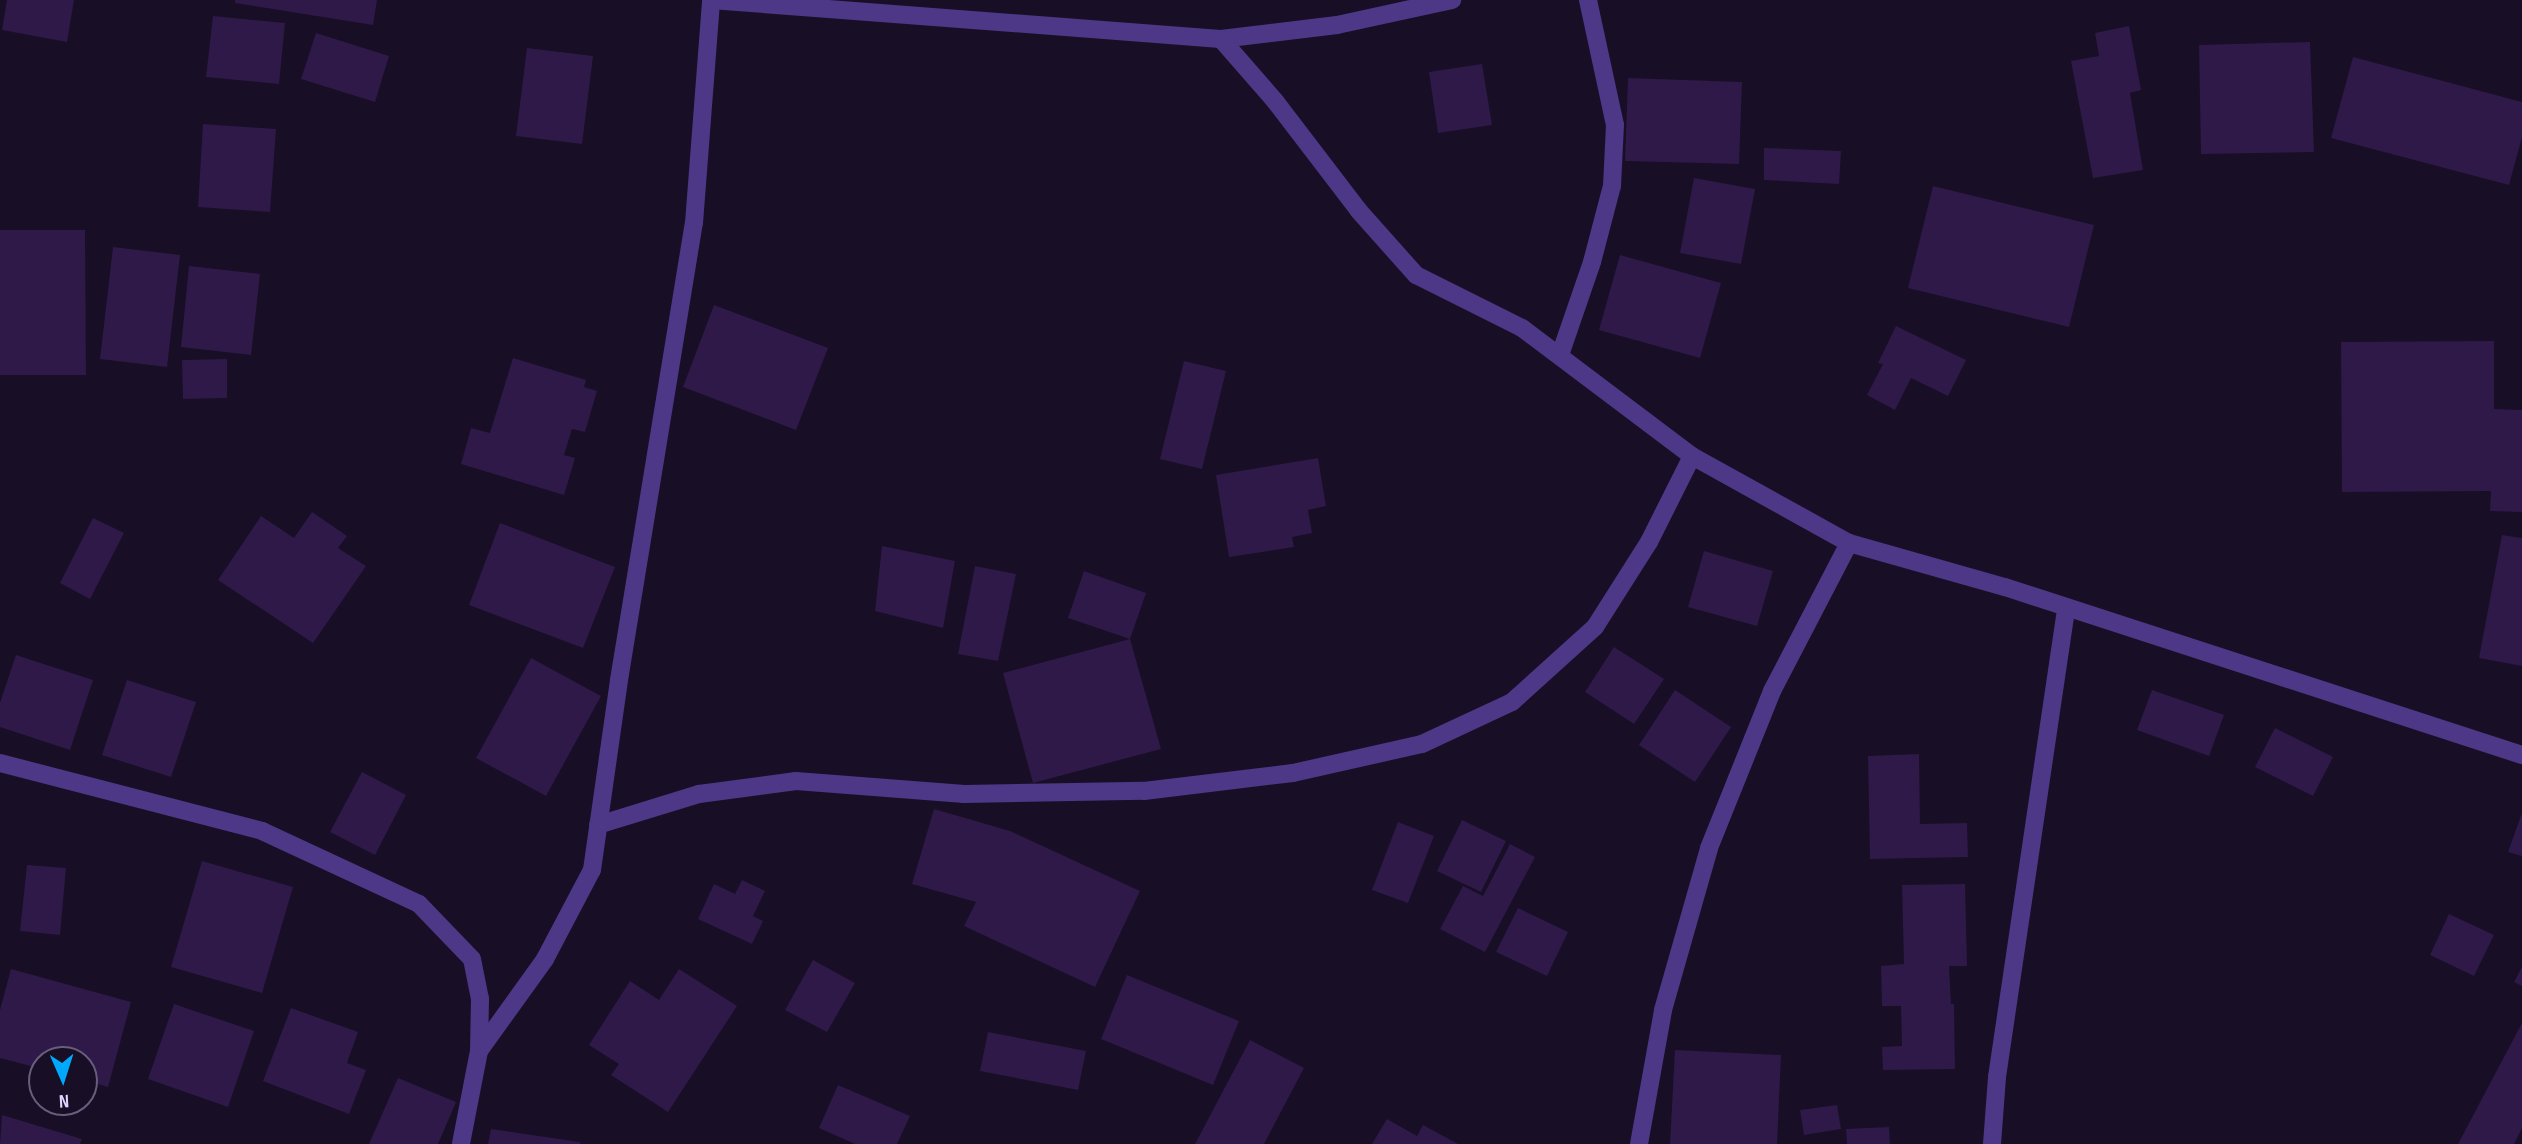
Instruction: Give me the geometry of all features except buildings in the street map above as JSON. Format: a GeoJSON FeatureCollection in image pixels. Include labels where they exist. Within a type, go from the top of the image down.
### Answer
{"type":"FeatureCollection","features":[{"type":"Feature","properties":{"kind":"street"},"geometry":{"type":"LineString","coordinates":[[479,1051],[551,948],[592,870],[694,223],[711,0],[1220,39],[1337,26],[1452,0]]}},
{"type":"Feature","properties":{"kind":"street"},"geometry":{"type":"LineString","coordinates":[[1560,355],[1592,262],[1612,186],[1615,125],[1588,0]]}},
{"type":"Feature","properties":{"kind":"street"},"geometry":{"type":"LineString","coordinates":[[1220,39],[1275,101],[1359,211],[1416,275],[1522,328],[1692,456],[1849,543],[2066,607],[2522,755]]}},
{"type":"Feature","properties":{"kind":"street"},"geometry":{"type":"LineString","coordinates":[[598,825],[699,794],[796,781],[964,794],[1144,792],[1293,773],[1422,744],[1512,702],[1595,627],[1649,542],[1692,456]]}},
{"type":"Feature","properties":{"kind":"street"},"geometry":{"type":"LineString","coordinates":[[1639,1144],[1663,1010],[1709,848],[1772,691],[1849,543]]}},
{"type":"Feature","properties":{"kind":"street"},"geometry":{"type":"LineString","coordinates":[[1992,1144],[1997,1077],[2066,607]]}},
{"type":"Feature","properties":{"kind":"street"},"geometry":{"type":"LineString","coordinates":[[0,763],[262,831],[419,904],[472,959],[480,999],[479,1051],[461,1144]]}}]}
